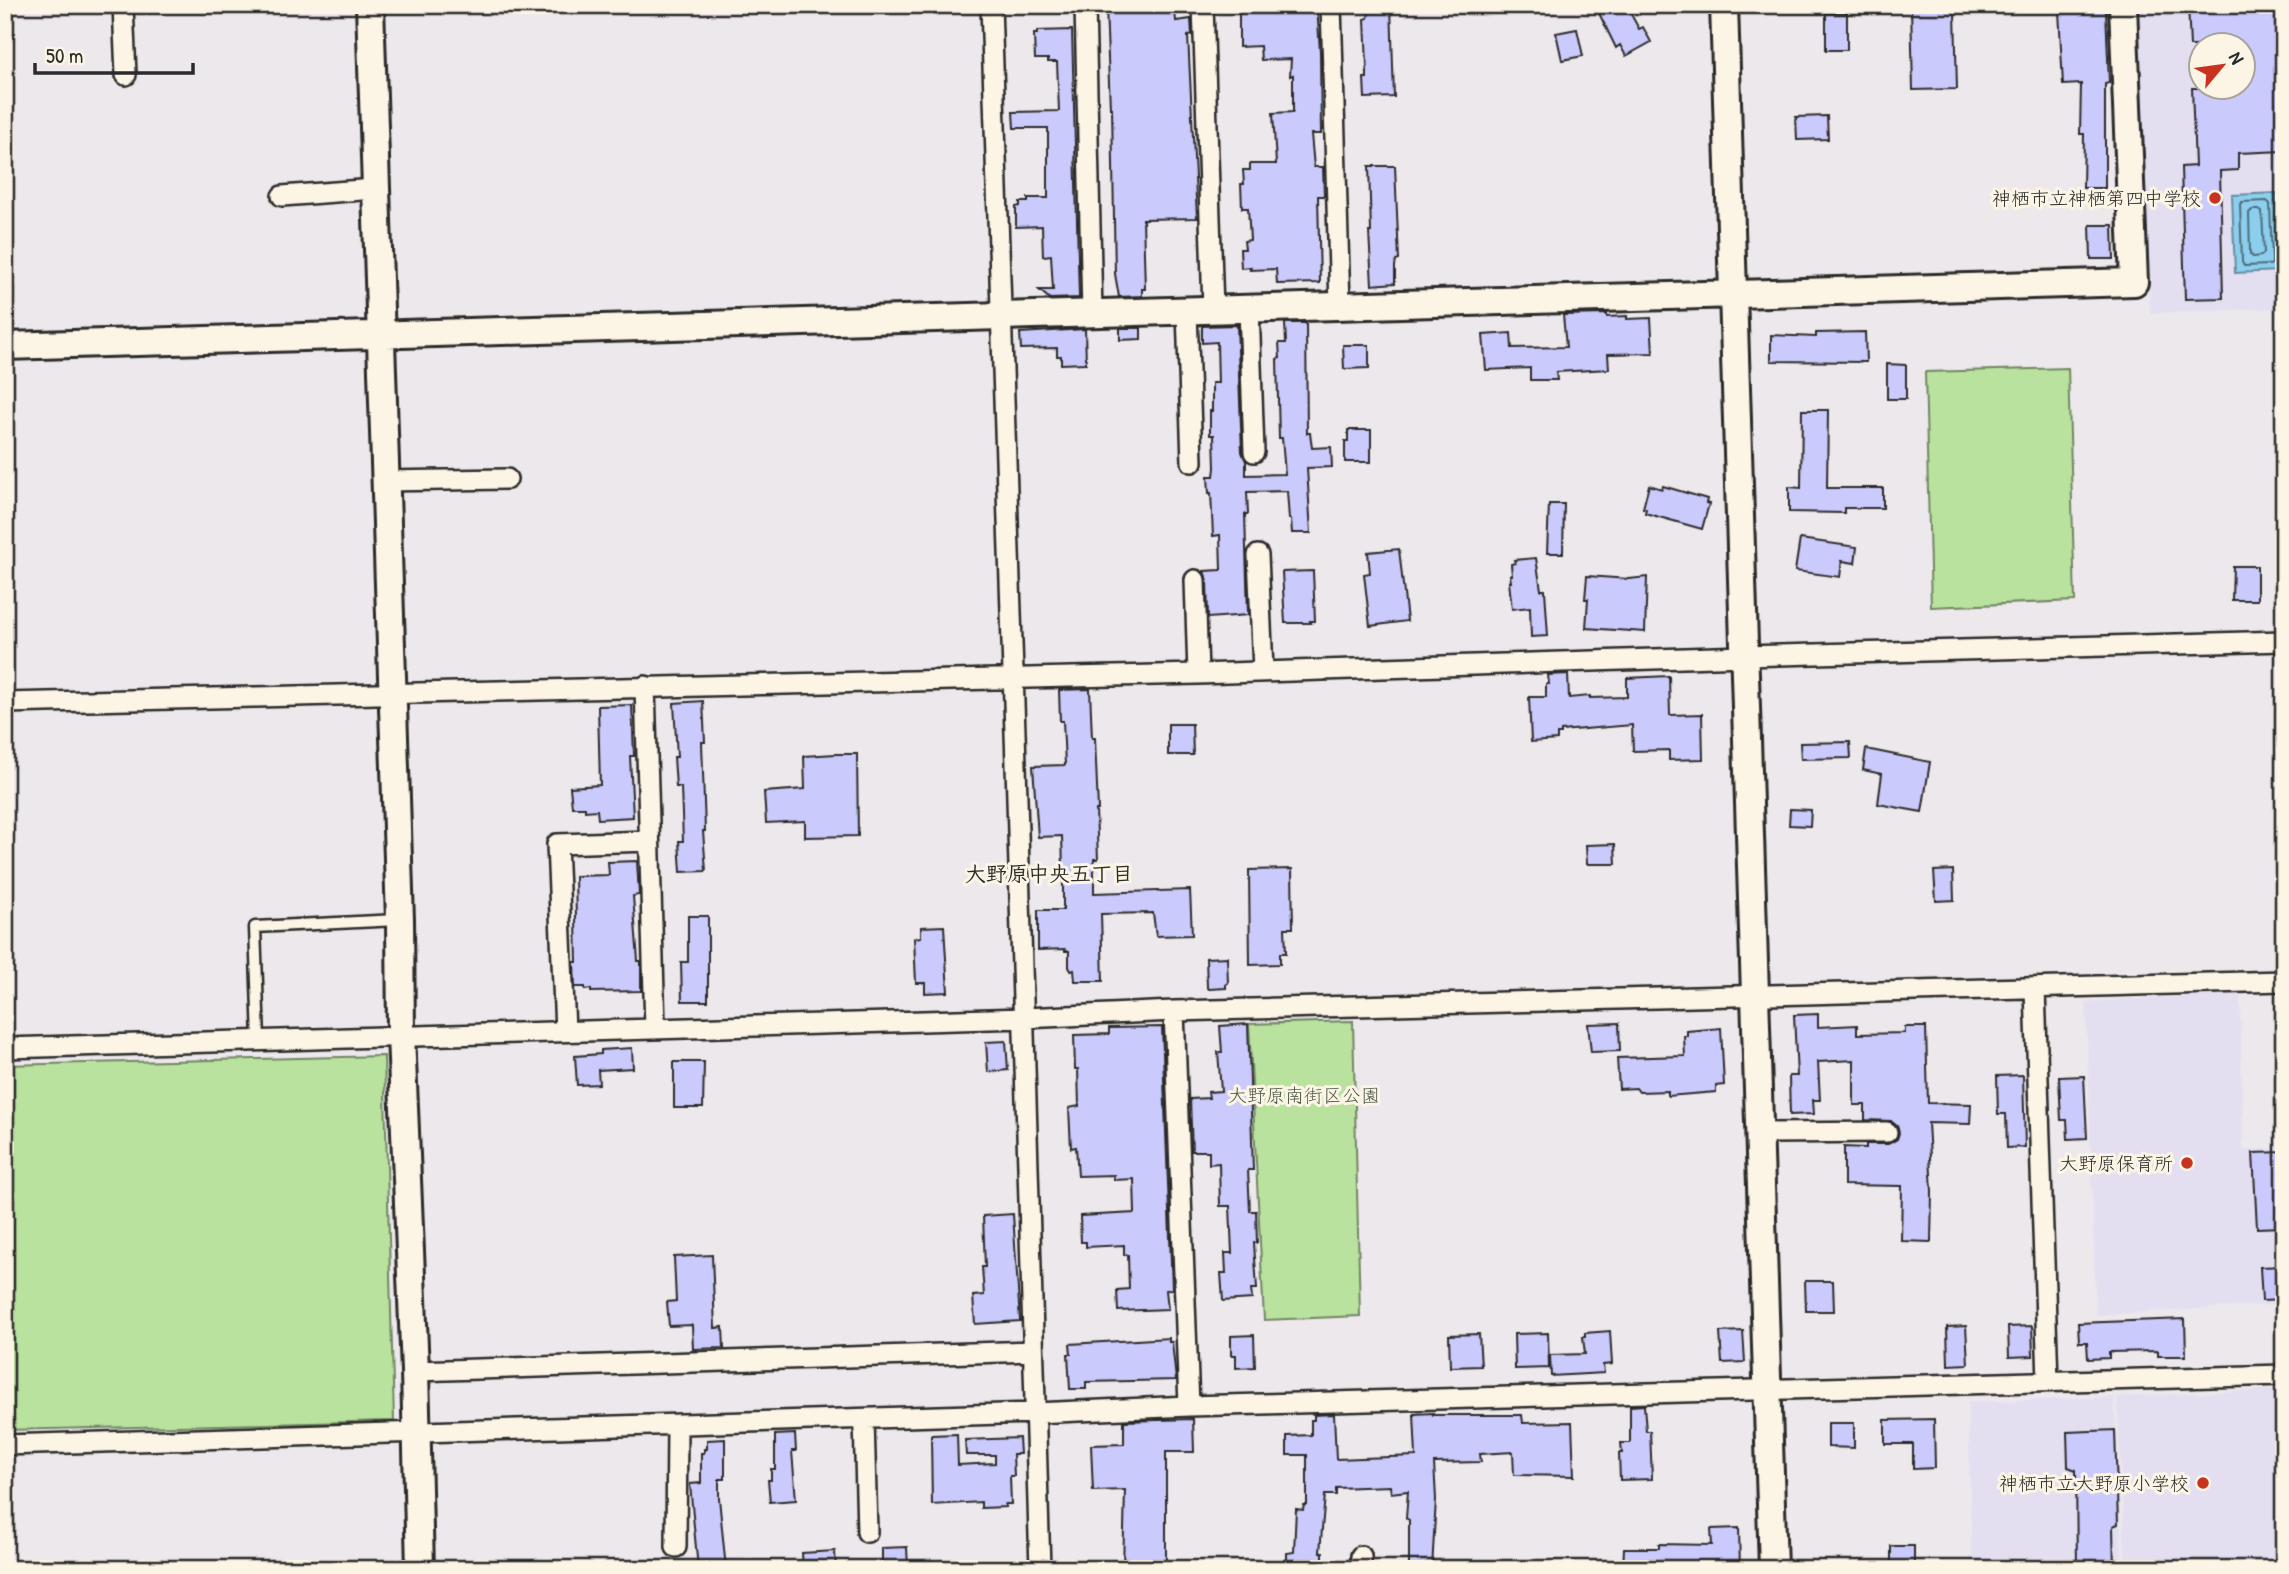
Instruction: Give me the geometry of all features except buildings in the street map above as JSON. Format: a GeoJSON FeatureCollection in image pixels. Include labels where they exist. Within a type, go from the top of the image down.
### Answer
{"type":"FeatureCollection","features":[{"type":"Feature","properties":{"kind":"street"},"geometry":{"type":"LineString","coordinates":[[123,5],[126,75]]}},
{"type":"Feature","properties":{"kind":"street"},"geometry":{"type":"LineString","coordinates":[[370,5],[420,1569]]}},
{"type":"Feature","properties":{"kind":"street"},"geometry":{"type":"LineString","coordinates":[[991,5],[1003,317],[1040,1569]]}},
{"type":"Feature","properties":{"kind":"street"},"geometry":{"type":"LineString","coordinates":[[1084,5],[1092,313]]}},
{"type":"Feature","properties":{"kind":"street"},"geometry":{"type":"LineString","coordinates":[[1203,5],[1213,309]]}},
{"type":"Feature","properties":{"kind":"street"},"geometry":{"type":"LineString","coordinates":[[1331,5],[1340,305]]}},
{"type":"Feature","properties":{"kind":"street"},"geometry":{"type":"LineString","coordinates":[[1724,5],[1773,1569]]}},
{"type":"Feature","properties":{"kind":"street"},"geometry":{"type":"LineString","coordinates":[[5,346],[2134,282],[2123,5]]}},
{"type":"Feature","properties":{"kind":"street"},"geometry":{"type":"LineString","coordinates":[[282,196],[375,188]]}},
{"type":"Feature","properties":{"kind":"street"},"geometry":{"type":"LineString","coordinates":[[1249,308],[1254,452]]}},
{"type":"Feature","properties":{"kind":"street"},"geometry":{"type":"LineString","coordinates":[[1187,311],[1192,462]]}},
{"type":"Feature","properties":{"kind":"street"},"geometry":{"type":"LineString","coordinates":[[384,481],[507,479]]}},
{"type":"Feature","properties":{"kind":"street"},"geometry":{"type":"LineString","coordinates":[[1258,555],[1263,671]]}},
{"type":"Feature","properties":{"kind":"street"},"geometry":{"type":"LineString","coordinates":[[1195,580],[1198,674]]}},
{"type":"Feature","properties":{"kind":"street"},"geometry":{"type":"LineString","coordinates":[[5,703],[1198,674],[2284,641]]}},
{"type":"Feature","properties":{"kind":"street"},"geometry":{"type":"LineString","coordinates":[[645,686],[655,1028]]}},
{"type":"Feature","properties":{"kind":"street"},"geometry":{"type":"LineString","coordinates":[[565,1031],[557,844],[649,841]]}},
{"type":"Feature","properties":{"kind":"street"},"geometry":{"type":"LineString","coordinates":[[5,1048],[1024,1018],[1174,1011],[2284,981]]}},
{"type":"Feature","properties":{"kind":"street"},"geometry":{"type":"LineString","coordinates":[[2035,989],[2048,1381]]}},
{"type":"Feature","properties":{"kind":"street"},"geometry":{"type":"LineString","coordinates":[[1174,1011],[1189,1406]]}},
{"type":"Feature","properties":{"kind":"street"},"geometry":{"type":"LineString","coordinates":[[1759,1133],[1887,1132]]}},
{"type":"Feature","properties":{"kind":"street"},"geometry":{"type":"LineString","coordinates":[[415,1371],[1033,1351]]}},
{"type":"Feature","properties":{"kind":"street"},"geometry":{"type":"LineString","coordinates":[[5,1445],[864,1419],[1189,1406],[2284,1375]]}},
{"type":"Feature","properties":{"kind":"street"},"geometry":{"type":"LineString","coordinates":[[864,1419],[867,1532]]}},
{"type":"Feature","properties":{"kind":"street"},"geometry":{"type":"LineString","coordinates":[[676,1547],[677,1425]]}},
{"type":"Feature","properties":{"kind":"lane"},"geometry":{"type":"LineString","coordinates":[[259,1040],[256,928],[400,920]]}},
{"type":"Feature","properties":{"kind":"shaded area","name":"神栖市立神栖第四中学校"},"geometry":{"type":"Polygon","coordinates":[[[2137,5],[2284,5],[2284,308],[2150,313],[2137,5]]]}},
{"type":"Feature","properties":{"kind":"shaded area","name":"大野原保育所"},"geometry":{"type":"Polygon","coordinates":[[[2240,993],[2243,1150],[2284,1149],[2284,1304],[2096,1315],[2086,1002],[2240,993]]]}},
{"type":"Feature","properties":{"kind":"shaded area","name":"神栖市立大野原小学校"},"geometry":{"type":"Polygon","coordinates":[[[2284,1389],[2284,1569],[2126,1569],[2117,1397],[2284,1389]]]}},
{"type":"Feature","properties":{"kind":"shaded area"},"geometry":{"type":"Polygon","coordinates":[[[2114,1397],[2123,1569],[1972,1569],[1968,1402],[2114,1397]]]}},
{"type":"Feature","properties":{"kind":"green space"},"geometry":{"type":"Polygon","coordinates":[[[2068,368],[2075,601],[1931,607],[1925,372],[2068,368]]]}},
{"type":"Feature","properties":{"kind":"green space","name":"大野原南街区公園"},"geometry":{"type":"Polygon","coordinates":[[[1353,1021],[1360,1316],[1264,1320],[1249,1024],[1353,1021]]]}},
{"type":"Feature","properties":{"kind":"green space"},"geometry":{"type":"Polygon","coordinates":[[[384,1056],[394,1421],[5,1430],[5,1065],[384,1056]]]}},
{"type":"Feature","properties":{"kind":"water"},"geometry":{"type":"Polygon","coordinates":[[[2277,193],[2280,271],[2235,273],[2232,195],[2277,193]]]}},
{"type":"Feature","properties":{"kind":"place","name":"神栖市立神栖第四中学校"},"geometry":{"type":"Point","coordinates":[2215,198]}},
{"type":"Feature","properties":{"kind":"place","name":"大野原保育所"},"geometry":{"type":"Point","coordinates":[2187,1163]}},
{"type":"Feature","properties":{"kind":"place","name":"神栖市立大野原小学校"},"geometry":{"type":"Point","coordinates":[2203,1483]}},
{"type":"Feature","properties":{"kind":"district","name":"大野原中央五丁目"},"geometry":{"type":"Point","coordinates":[1049,874]}}]}
